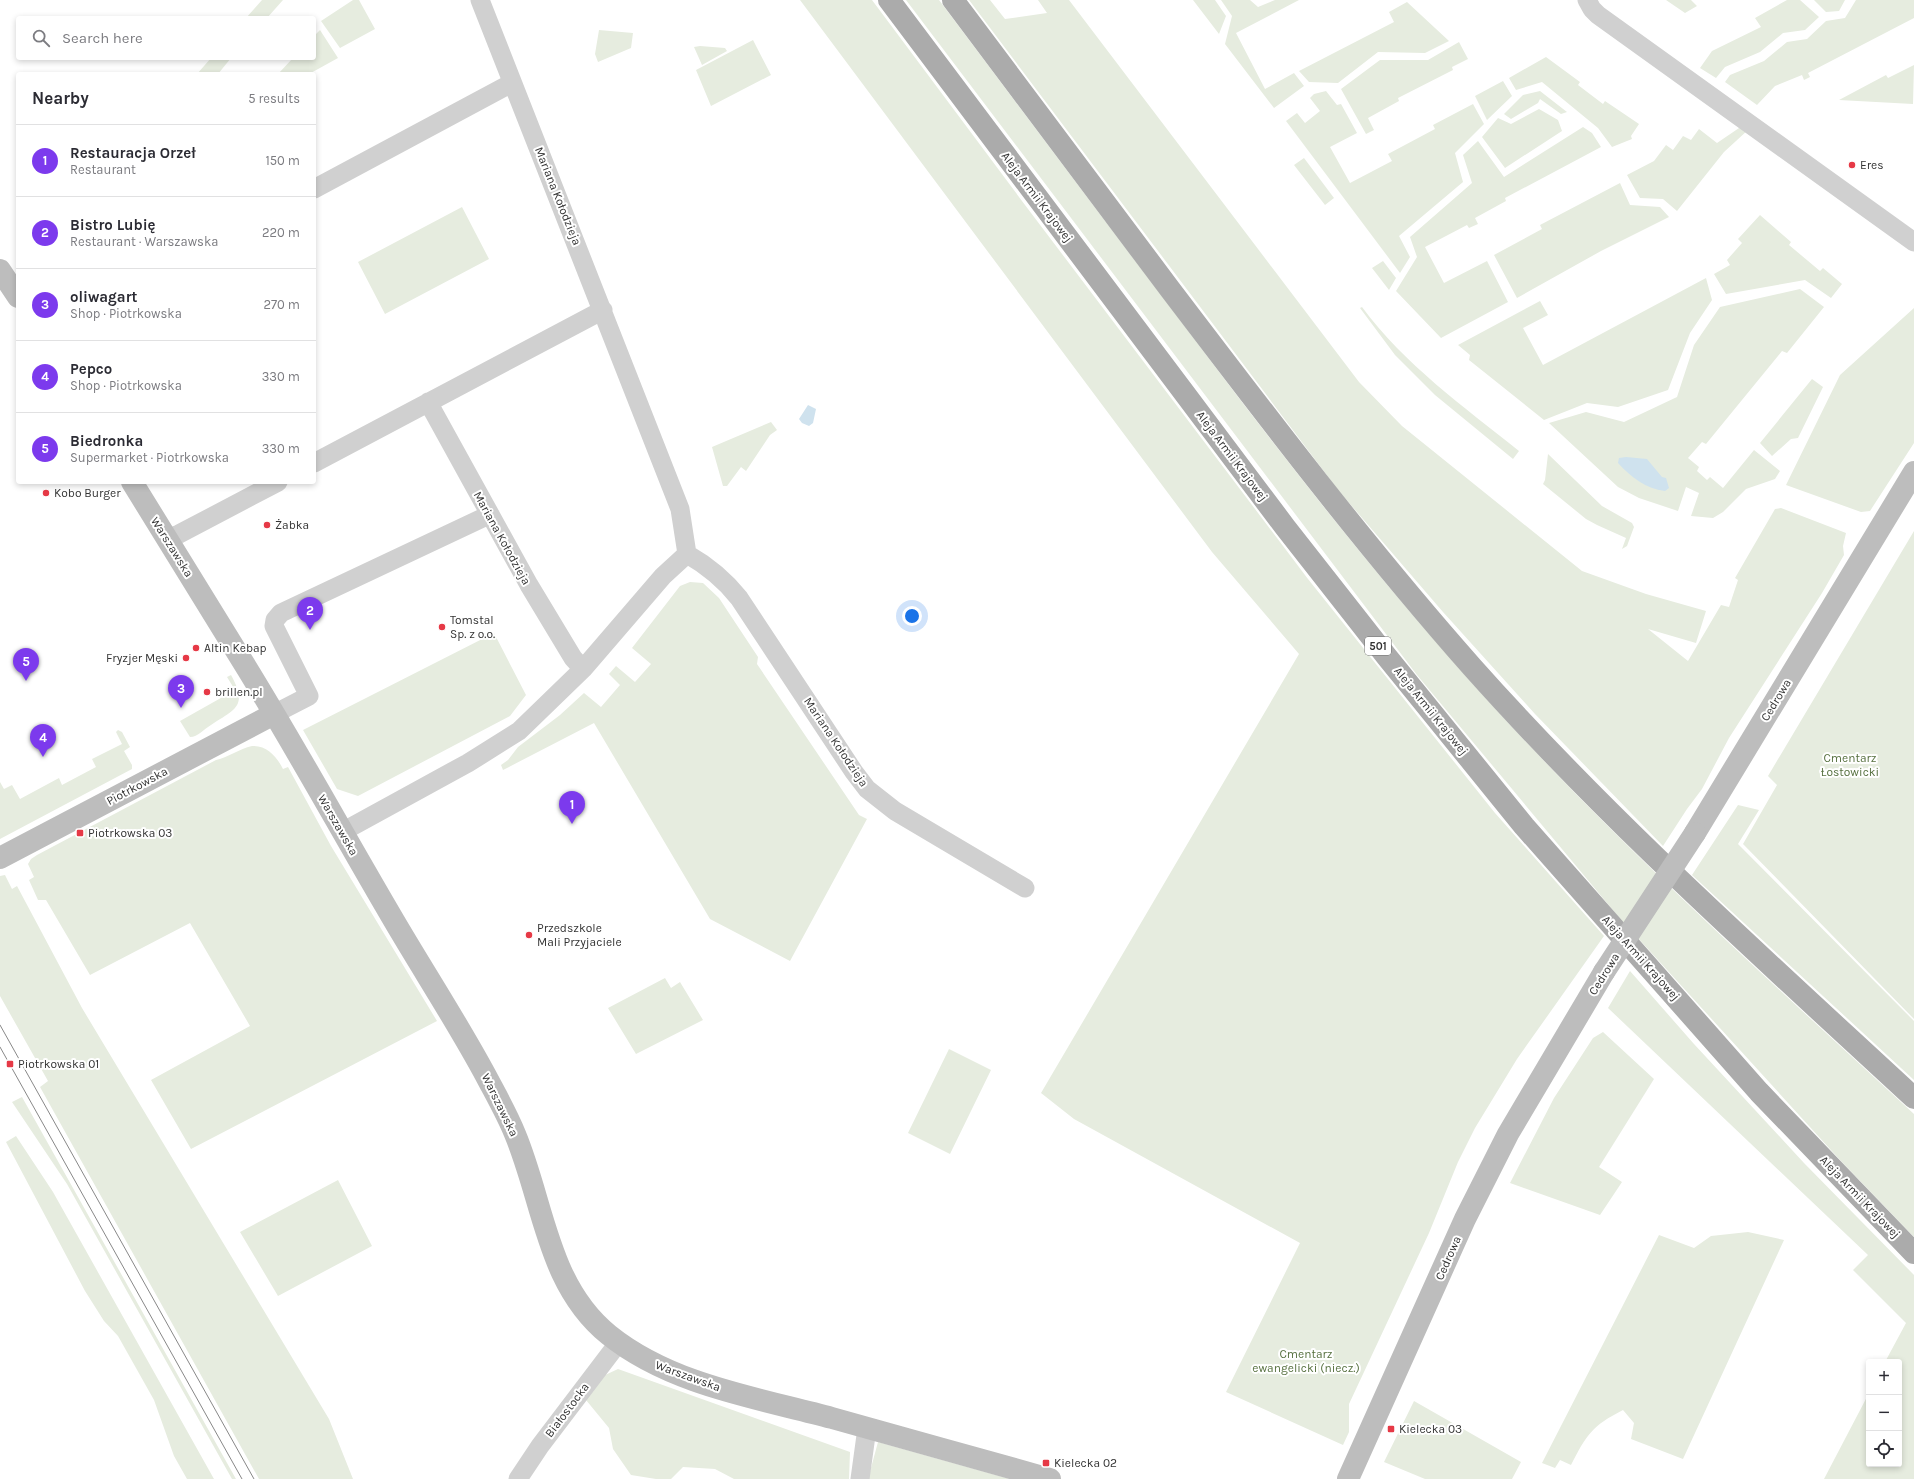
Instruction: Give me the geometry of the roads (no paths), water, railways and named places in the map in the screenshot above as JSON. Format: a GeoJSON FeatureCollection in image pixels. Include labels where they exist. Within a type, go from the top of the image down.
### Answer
{"type":"FeatureCollection","features":[{"type":"Feature","properties":{"kind":"main road","name":"Aleja Armii Krajowej"},"geometry":{"type":"LineString","coordinates":[[889,0],[1285,527],[1387,658],[1519,820],[1760,1092],[1914,1253]]}},
{"type":"Feature","properties":{"kind":"main road"},"geometry":{"type":"LineString","coordinates":[[953,0],[1290,447],[1406,591],[1474,669],[1645,848],[1726,925],[1914,1098]]}},
{"type":"Feature","properties":{"kind":"street","name":"Mariana Kołodzieja"},"geometry":{"type":"LineString","coordinates":[[480,0],[680,509],[687,554],[709,567],[739,598],[854,772],[867,789],[895,811],[1025,888]]}},
{"type":"Feature","properties":{"kind":"street"},"geometry":{"type":"LineString","coordinates":[[1587,0],[1592,9],[1598,14],[1914,242]]}},
{"type":"Feature","properties":{"kind":"street"},"geometry":{"type":"LineString","coordinates":[[316,188],[512,83]]}},
{"type":"Feature","properties":{"kind":"street"},"geometry":{"type":"LineString","coordinates":[[0,270],[16,294]]}},
{"type":"Feature","properties":{"kind":"street"},"geometry":{"type":"LineString","coordinates":[[316,462],[603,310]]}},
{"type":"Feature","properties":{"kind":"street","name":"Mariana Kołodzieja"},"geometry":{"type":"LineString","coordinates":[[428,402],[489,514],[555,629],[573,658],[583,668]]}},
{"type":"Feature","properties":{"kind":"street","name":"Cedrowa"},"geometry":{"type":"LineString","coordinates":[[1348,1479],[1462,1226],[1508,1134],[1604,972],[1696,833],[1914,472]]}},
{"type":"Feature","properties":{"kind":"street","name":"Warszawska"},"geometry":{"type":"LineString","coordinates":[[133,484],[274,714],[342,832],[470,1047],[515,1132],[528,1169],[552,1251],[567,1284],[586,1312],[599,1326],[619,1342],[646,1360],[678,1375],[748,1396],[1050,1479]]}},
{"type":"Feature","properties":{"kind":"street"},"geometry":{"type":"LineString","coordinates":[[167,539],[274,484]]}},
{"type":"Feature","properties":{"kind":"street"},"geometry":{"type":"LineString","coordinates":[[274,714],[309,696],[274,626],[275,620],[282,613],[489,514]]}},
{"type":"Feature","properties":{"kind":"street"},"geometry":{"type":"LineString","coordinates":[[342,832],[468,763],[519,731],[583,668],[663,576],[687,554]]}},
{"type":"Feature","properties":{"kind":"street","name":"Piotrkowska"},"geometry":{"type":"LineString","coordinates":[[0,858],[274,714]]}},
{"type":"Feature","properties":{"kind":"street","name":"Białostocka"},"geometry":{"type":"LineString","coordinates":[[518,1479],[540,1446],[619,1342]]}},
{"type":"Feature","properties":{"kind":"street"},"geometry":{"type":"LineString","coordinates":[[860,1479],[867,1428]]}},
{"type":"Feature","properties":{"kind":"water"},"geometry":{"type":"Polygon","coordinates":[[[808,405],[816,409],[813,423],[809,426],[802,423],[799,419],[808,405]]]}},
{"type":"Feature","properties":{"kind":"water"},"geometry":{"type":"Polygon","coordinates":[[[1626,457],[1647,459],[1662,477],[1666,478],[1669,488],[1665,491],[1658,490],[1639,482],[1618,463],[1619,458],[1626,457]]]}},
{"type":"Feature","properties":{"kind":"tram line"},"geometry":{"type":"LineString","coordinates":[[0,1025],[254,1479]]}},
{"type":"Feature","properties":{"kind":"tram line"},"geometry":{"type":"LineString","coordinates":[[0,1047],[242,1479]]}},
{"type":"Feature","properties":{"kind":"place","name":"Eres"},"geometry":{"type":"Point","coordinates":[1852,165]}},
{"type":"Feature","properties":{"kind":"place","name":"Kobo Burger"},"geometry":{"type":"Point","coordinates":[46,493]}},
{"type":"Feature","properties":{"kind":"place","name":"Żabka"},"geometry":{"type":"Point","coordinates":[267,525]}},
{"type":"Feature","properties":{"kind":"place","name":"Tomstal Sp. z o.o."},"geometry":{"type":"Point","coordinates":[442,627]}},
{"type":"Feature","properties":{"kind":"place","name":"Bistro Lubię"},"geometry":{"type":"Point","coordinates":[310,630]}},
{"type":"Feature","properties":{"kind":"place","name":"Altin Kebap"},"geometry":{"type":"Point","coordinates":[196,648]}},
{"type":"Feature","properties":{"kind":"place","name":"Fryzjer Męski"},"geometry":{"type":"Point","coordinates":[186,658]}},
{"type":"Feature","properties":{"kind":"place","name":"Biedronka"},"geometry":{"type":"Point","coordinates":[26,681]}},
{"type":"Feature","properties":{"kind":"place","name":"brillen.pl"},"geometry":{"type":"Point","coordinates":[207,692]}},
{"type":"Feature","properties":{"kind":"place","name":"oliwagart"},"geometry":{"type":"Point","coordinates":[181,708]}},
{"type":"Feature","properties":{"kind":"place","name":"Pepco"},"geometry":{"type":"Point","coordinates":[43,757]}},
{"type":"Feature","properties":{"kind":"place","name":"Restauracja Orzeł"},"geometry":{"type":"Point","coordinates":[572,824]}},
{"type":"Feature","properties":{"kind":"place","name":"Piotrkowska 03"},"geometry":{"type":"Point","coordinates":[80,833]}},
{"type":"Feature","properties":{"kind":"place","name":"Przedszkole Mali Przyjaciele"},"geometry":{"type":"Point","coordinates":[529,935]}},
{"type":"Feature","properties":{"kind":"place","name":"Piotrkowska 01"},"geometry":{"type":"Point","coordinates":[10,1064]}},
{"type":"Feature","properties":{"kind":"place","name":"Kielecka 03"},"geometry":{"type":"Point","coordinates":[1391,1429]}},
{"type":"Feature","properties":{"kind":"place","name":"Kielecka 02"},"geometry":{"type":"Point","coordinates":[1046,1463]}},
{"type":"Feature","properties":{"kind":"park label","name":"Cmentarz Łostowicki"},"geometry":{"type":"Point","coordinates":[1850,765]}},
{"type":"Feature","properties":{"kind":"park label","name":"Cmentarz ewangelicki (niecz.)"},"geometry":{"type":"Point","coordinates":[1306,1361]}}]}
